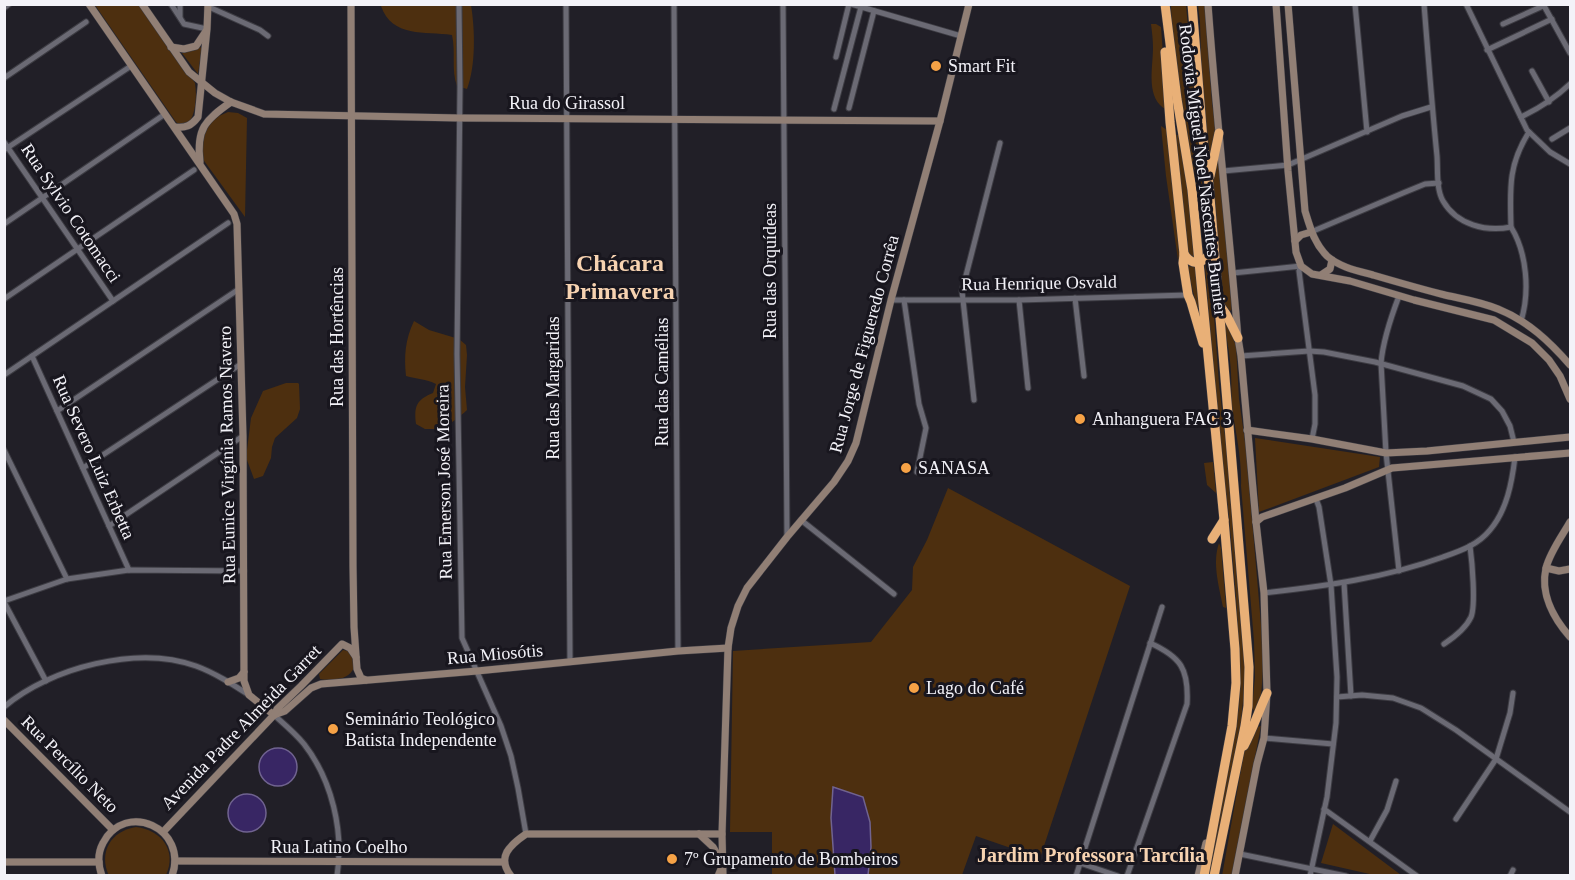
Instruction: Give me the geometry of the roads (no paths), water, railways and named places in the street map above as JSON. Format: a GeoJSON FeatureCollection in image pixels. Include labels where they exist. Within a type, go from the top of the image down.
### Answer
{"type":"FeatureCollection","features":[{"type":"Feature","properties":{"kind":"highway","name":"Rodovia Miguel Noel Nascentes Burnier"},"geometry":{"type":"LineString","coordinates":[[1166,4],[1177,99],[1192,190],[1235,649],[1236,683],[1232,726],[1204,876]]}},
{"type":"Feature","properties":{"kind":"highway","name":"Rodovia Miguel Noel Nascentes Burnier"},"geometry":{"type":"LineString","coordinates":[[1192,4],[1249,667],[1248,706],[1214,876]]}},
{"type":"Feature","properties":{"kind":"highway"},"geometry":{"type":"LineString","coordinates":[[1167,19],[1162,24],[1183,263],[1188,295],[1208,358]]}},
{"type":"Feature","properties":{"kind":"highway"},"geometry":{"type":"LineString","coordinates":[[1209,184],[1219,133]]}},
{"type":"Feature","properties":{"kind":"highway"},"geometry":{"type":"LineString","coordinates":[[1184,254],[1187,259],[1199,262],[1210,254],[1213,245]]}},
{"type":"Feature","properties":{"kind":"highway"},"geometry":{"type":"LineString","coordinates":[[1218,302],[1227,314],[1238,338]]}},
{"type":"Feature","properties":{"kind":"highway"},"geometry":{"type":"LineString","coordinates":[[1212,539],[1224,520]]}},
{"type":"Feature","properties":{"kind":"highway"},"geometry":{"type":"LineString","coordinates":[[1239,756],[1267,693]]}},
{"type":"Feature","properties":{"kind":"street"},"geometry":{"type":"LineString","coordinates":[[4,8],[9,4]]}},
{"type":"Feature","properties":{"kind":"street"},"geometry":{"type":"LineString","coordinates":[[89,4],[175,128],[197,167]]}},
{"type":"Feature","properties":{"kind":"street","name":"Rua do Girassol"},"geometry":{"type":"LineString","coordinates":[[142,4],[189,72],[202,84],[231,102],[264,114],[459,118],[940,121]]}},
{"type":"Feature","properties":{"kind":"street"},"geometry":{"type":"LineString","coordinates":[[171,4],[184,24],[207,29]]}},
{"type":"Feature","properties":{"kind":"street"},"geometry":{"type":"LineString","coordinates":[[180,4],[180,17]]}},
{"type":"Feature","properties":{"kind":"street","name":"Rua das Hortências"},"geometry":{"type":"LineString","coordinates":[[351,4],[353,555],[357,669]]}},
{"type":"Feature","properties":{"kind":"street","name":"Rua Emerson José Moreira"},"geometry":{"type":"LineString","coordinates":[[459,4],[457,354],[462,638],[501,726],[511,756],[526,834]]}},
{"type":"Feature","properties":{"kind":"street","name":"Rua das Margaridas"},"geometry":{"type":"LineString","coordinates":[[566,4],[570,662]]}},
{"type":"Feature","properties":{"kind":"street","name":"Rua das Camélias"},"geometry":{"type":"LineString","coordinates":[[674,4],[678,651]]}},
{"type":"Feature","properties":{"kind":"street","name":"Rua das Orquídeas"},"geometry":{"type":"LineString","coordinates":[[783,4],[787,537]]}},
{"type":"Feature","properties":{"kind":"street"},"geometry":{"type":"LineString","coordinates":[[836,57],[850,4],[961,36]]}},
{"type":"Feature","properties":{"kind":"street","name":"Rua Jorge de Figueredo Corrêa"},"geometry":{"type":"LineString","coordinates":[[723,876],[722,834],[728,648],[731,628],[747,588],[834,482],[848,461],[856,443],[969,4]]}},
{"type":"Feature","properties":{"kind":"street"},"geometry":{"type":"LineString","coordinates":[[1208,4],[1214,88],[1264,593],[1267,693],[1264,738],[1235,876]]}},
{"type":"Feature","properties":{"kind":"street"},"geometry":{"type":"LineString","coordinates":[[1276,4],[1295,241],[1300,266],[1315,405],[1312,439]]}},
{"type":"Feature","properties":{"kind":"street"},"geometry":{"type":"LineString","coordinates":[[1288,4],[1305,210],[1311,232],[1327,256],[1364,272],[1499,309],[1540,333],[1570,365]]}},
{"type":"Feature","properties":{"kind":"street"},"geometry":{"type":"LineString","coordinates":[[1355,4],[1367,132]]}},
{"type":"Feature","properties":{"kind":"street"},"geometry":{"type":"LineString","coordinates":[[1424,4],[1431,107],[1442,199],[1450,211],[1478,228],[1492,230],[1511,227]]}},
{"type":"Feature","properties":{"kind":"street"},"geometry":{"type":"LineString","coordinates":[[1466,4],[1529,132],[1550,152],[1570,164]]}},
{"type":"Feature","properties":{"kind":"street"},"geometry":{"type":"LineString","coordinates":[[1503,24],[1543,5],[1570,53]]}},
{"type":"Feature","properties":{"kind":"street"},"geometry":{"type":"LineString","coordinates":[[175,128],[191,126],[198,117],[208,6],[268,36]]}},
{"type":"Feature","properties":{"kind":"street"},"geometry":{"type":"LineString","coordinates":[[834,109],[861,7]]}},
{"type":"Feature","properties":{"kind":"street"},"geometry":{"type":"LineString","coordinates":[[849,108],[874,11]]}},
{"type":"Feature","properties":{"kind":"street"},"geometry":{"type":"LineString","coordinates":[[1487,50],[1552,19]]}},
{"type":"Feature","properties":{"kind":"street"},"geometry":{"type":"LineString","coordinates":[[4,78],[86,22]]}},
{"type":"Feature","properties":{"kind":"street"},"geometry":{"type":"LineString","coordinates":[[171,47],[196,46],[207,29]]}},
{"type":"Feature","properties":{"kind":"street"},"geometry":{"type":"LineString","coordinates":[[6,147],[131,66]]}},
{"type":"Feature","properties":{"kind":"street"},"geometry":{"type":"LineString","coordinates":[[1532,71],[1549,102]]}},
{"type":"Feature","properties":{"kind":"street"},"geometry":{"type":"LineString","coordinates":[[1521,117],[1549,102],[1570,84]]}},
{"type":"Feature","properties":{"kind":"street"},"geometry":{"type":"LineString","coordinates":[[197,167],[203,126],[215,113],[231,102]]}},
{"type":"Feature","properties":{"kind":"street"},"geometry":{"type":"LineString","coordinates":[[1223,171],[1288,165],[1402,116],[1431,107]]}},
{"type":"Feature","properties":{"kind":"street"},"geometry":{"type":"LineString","coordinates":[[4,224],[165,114]]}},
{"type":"Feature","properties":{"kind":"street"},"geometry":{"type":"LineString","coordinates":[[1552,139],[1570,128]]}},
{"type":"Feature","properties":{"kind":"street"},"geometry":{"type":"LineString","coordinates":[[1521,321],[1526,285],[1522,255],[1511,227],[1511,177],[1515,160],[1529,132]]}},
{"type":"Feature","properties":{"kind":"street"},"geometry":{"type":"LineString","coordinates":[[974,399],[962,291],[1000,143]]}},
{"type":"Feature","properties":{"kind":"street","name":"Rua Sylvio Cotomacci"},"geometry":{"type":"LineString","coordinates":[[6,147],[113,300]]}},
{"type":"Feature","properties":{"kind":"street"},"geometry":{"type":"LineString","coordinates":[[4,299],[197,167]]}},
{"type":"Feature","properties":{"kind":"street","name":"Rua Eunice Virgínia Ramos Navero"},"geometry":{"type":"LineString","coordinates":[[197,167],[234,214],[237,224],[243,436],[244,672],[245,688],[249,695]]}},
{"type":"Feature","properties":{"kind":"street"},"geometry":{"type":"LineString","coordinates":[[1295,241],[1301,235],[1425,184],[1439,183]]}},
{"type":"Feature","properties":{"kind":"street"},"geometry":{"type":"LineString","coordinates":[[4,375],[228,223]]}},
{"type":"Feature","properties":{"kind":"street"},"geometry":{"type":"LineString","coordinates":[[1321,275],[1330,269],[1332,260]]}},
{"type":"Feature","properties":{"kind":"street"},"geometry":{"type":"LineString","coordinates":[[1233,273],[1300,266],[1312,274],[1350,281],[1494,320],[1532,343],[1549,360],[1567,381],[1570,399]]}},
{"type":"Feature","properties":{"kind":"street"},"geometry":{"type":"LineString","coordinates":[[1302,285],[1304,280],[1312,274]]}},
{"type":"Feature","properties":{"kind":"street"},"geometry":{"type":"LineString","coordinates":[[57,411],[239,289]]}},
{"type":"Feature","properties":{"kind":"street","name":"Rua Henrique Osvald"},"geometry":{"type":"LineString","coordinates":[[891,300],[1019,300],[1188,295]]}},
{"type":"Feature","properties":{"kind":"street"},"geometry":{"type":"LineString","coordinates":[[1399,296],[1392,313],[1381,363],[1386,453],[1399,571]]}},
{"type":"Feature","properties":{"kind":"street"},"geometry":{"type":"LineString","coordinates":[[1075,298],[1084,376]]}},
{"type":"Feature","properties":{"kind":"street"},"geometry":{"type":"LineString","coordinates":[[904,300],[918,395],[925,425],[917,472]]}},
{"type":"Feature","properties":{"kind":"street"},"geometry":{"type":"LineString","coordinates":[[1019,300],[1028,388]]}},
{"type":"Feature","properties":{"kind":"street"},"geometry":{"type":"LineString","coordinates":[[1240,356],[1324,352],[1381,363],[1463,386],[1491,399],[1502,411],[1510,426],[1514,442]]}},
{"type":"Feature","properties":{"kind":"street","name":"Rua Severo Luiz Erbetta"},"geometry":{"type":"LineString","coordinates":[[32,356],[129,570]]}},
{"type":"Feature","properties":{"kind":"street"},"geometry":{"type":"LineString","coordinates":[[83,468],[241,364]]}},
{"type":"Feature","properties":{"kind":"street"},"geometry":{"type":"LineString","coordinates":[[1247,430],[1386,453],[1570,437]]}},
{"type":"Feature","properties":{"kind":"street"},"geometry":{"type":"LineString","coordinates":[[109,526],[243,436]]}},
{"type":"Feature","properties":{"kind":"street"},"geometry":{"type":"LineString","coordinates":[[4,450],[67,579]]}},
{"type":"Feature","properties":{"kind":"street"},"geometry":{"type":"LineString","coordinates":[[1256,522],[1392,468],[1570,453]]}},
{"type":"Feature","properties":{"kind":"street"},"geometry":{"type":"LineString","coordinates":[[1264,593],[1344,583],[1399,571],[1476,543],[1490,530],[1503,508],[1515,457]]}},
{"type":"Feature","properties":{"kind":"street"},"geometry":{"type":"LineString","coordinates":[[1310,876],[1327,797],[1337,697],[1331,585],[1316,499]]}},
{"type":"Feature","properties":{"kind":"street"},"geometry":{"type":"LineString","coordinates":[[801,520],[894,594]]}},
{"type":"Feature","properties":{"kind":"street"},"geometry":{"type":"LineString","coordinates":[[1570,522],[1546,568],[1544,583],[1546,598],[1552,613],[1570,637]]}},
{"type":"Feature","properties":{"kind":"street"},"geometry":{"type":"LineString","coordinates":[[1444,644],[1459,632],[1471,617],[1473,570],[1470,546]]}},
{"type":"Feature","properties":{"kind":"street"},"geometry":{"type":"LineString","coordinates":[[1546,568],[1559,571],[1570,569]]}},
{"type":"Feature","properties":{"kind":"street"},"geometry":{"type":"LineString","coordinates":[[46,681],[4,601],[67,579],[129,570],[244,571]]}},
{"type":"Feature","properties":{"kind":"street"},"geometry":{"type":"LineString","coordinates":[[1344,583],[1352,696]]}},
{"type":"Feature","properties":{"kind":"street"},"geometry":{"type":"LineString","coordinates":[[1076,876],[1162,607]]}},
{"type":"Feature","properties":{"kind":"street"},"geometry":{"type":"LineString","coordinates":[[1127,876],[1187,704],[1186,680],[1178,660],[1150,642]]}},
{"type":"Feature","properties":{"kind":"street","name":"Avenida Padre Almeida Garret"},"geometry":{"type":"LineString","coordinates":[[163,832],[274,715],[277,709],[342,644],[350,648],[357,658]]}},
{"type":"Feature","properties":{"kind":"street","name":"Rua Miosótis"},"geometry":{"type":"LineString","coordinates":[[321,684],[728,648]]}},
{"type":"Feature","properties":{"kind":"street"},"geometry":{"type":"LineString","coordinates":[[4,707],[46,681],[85,667],[126,658],[147,657],[170,660],[195,666],[228,682],[274,715],[304,744],[318,765],[335,813],[339,836],[339,861],[336,876]]}},
{"type":"Feature","properties":{"kind":"street"},"geometry":{"type":"LineString","coordinates":[[274,715],[285,711],[311,687],[321,684],[317,679],[317,669]]}},
{"type":"Feature","properties":{"kind":"street"},"geometry":{"type":"LineString","coordinates":[[343,683],[357,669],[361,678],[366,680]]}},
{"type":"Feature","properties":{"kind":"street"},"geometry":{"type":"LineString","coordinates":[[228,682],[238,678],[244,672]]}},
{"type":"Feature","properties":{"kind":"street"},"geometry":{"type":"LineString","coordinates":[[1456,819],[1496,759],[1514,693]]}},
{"type":"Feature","properties":{"kind":"street"},"geometry":{"type":"LineString","coordinates":[[1337,697],[1362,694],[1393,698],[1421,708],[1456,730],[1570,812]]}},
{"type":"Feature","properties":{"kind":"street","name":"Rua Percílio Neto"},"geometry":{"type":"LineString","coordinates":[[4,720],[113,830]]}},
{"type":"Feature","properties":{"kind":"street"},"geometry":{"type":"LineString","coordinates":[[1264,738],[1333,744]]}},
{"type":"Feature","properties":{"kind":"street"},"geometry":{"type":"LineString","coordinates":[[1370,841],[1387,810],[1396,781]]}},
{"type":"Feature","properties":{"kind":"street"},"geometry":{"type":"LineString","coordinates":[[1324,809],[1417,876]]}},
{"type":"Feature","properties":{"kind":"street"},"geometry":{"type":"LineString","coordinates":[[102,876],[99,855],[104,841],[113,830],[138,822],[155,826],[163,832],[172,845],[175,861],[172,876]]}},
{"type":"Feature","properties":{"kind":"street"},"geometry":{"type":"LineString","coordinates":[[1198,876],[1205,845],[1213,827]]}},
{"type":"Feature","properties":{"kind":"street"},"geometry":{"type":"LineString","coordinates":[[511,876],[504,862],[507,850],[516,840],[526,834],[722,834]]}},
{"type":"Feature","properties":{"kind":"street"},"geometry":{"type":"LineString","coordinates":[[699,834],[713,847],[723,864],[717,876]]}},
{"type":"Feature","properties":{"kind":"street"},"geometry":{"type":"LineString","coordinates":[[1240,854],[1346,876]]}},
{"type":"Feature","properties":{"kind":"street","name":"Rua Latino Coelho"},"geometry":{"type":"LineString","coordinates":[[175,861],[504,862]]}},
{"type":"Feature","properties":{"kind":"street"},"geometry":{"type":"LineString","coordinates":[[4,862],[99,862]]}},
{"type":"Feature","properties":{"kind":"street"},"geometry":{"type":"LineString","coordinates":[[1080,863],[1118,876]]}},
{"type":"Feature","properties":{"kind":"place","name":"Smart Fit"},"geometry":{"type":"Point","coordinates":[936,66]}},
{"type":"Feature","properties":{"kind":"place","name":"Anhanguera FAC 3"},"geometry":{"type":"Point","coordinates":[1080,419]}},
{"type":"Feature","properties":{"kind":"place","name":"SANASA"},"geometry":{"type":"Point","coordinates":[906,468]}},
{"type":"Feature","properties":{"kind":"place","name":"Lago do Café"},"geometry":{"type":"Point","coordinates":[914,688]}},
{"type":"Feature","properties":{"kind":"place","name":"Seminário Teológico Batista Independente"},"geometry":{"type":"Point","coordinates":[333,729]}},
{"type":"Feature","properties":{"kind":"place","name":"7º Grupamento de Bombeiros"},"geometry":{"type":"Point","coordinates":[672,859]}},
{"type":"Feature","properties":{"kind":"district","name":"Chácara Primavera"},"geometry":{"type":"Point","coordinates":[620,277]}},
{"type":"Feature","properties":{"kind":"district","name":"Jardim Professora Tarcília"},"geometry":{"type":"Point","coordinates":[1091,855]}}]}
